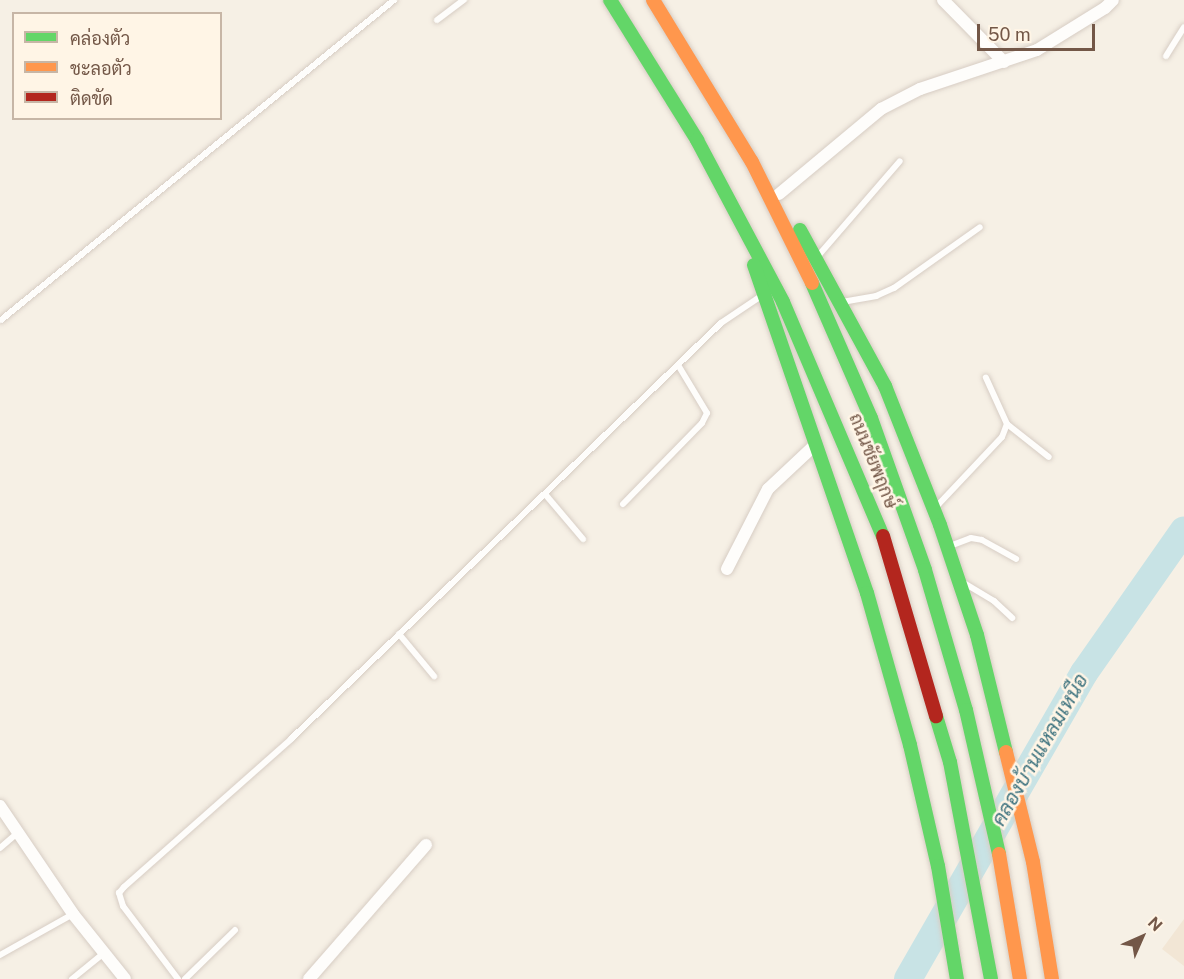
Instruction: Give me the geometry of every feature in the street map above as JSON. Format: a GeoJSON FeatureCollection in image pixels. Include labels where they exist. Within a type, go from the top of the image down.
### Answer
{"type":"FeatureCollection","features":[{"type":"Feature","properties":{"kind":"main road","name":"ถนนชัยพฤกษ์"},"geometry":{"type":"LineString","coordinates":[[610,0],[675,103],[739,217],[851,450],[877,517],[932,693],[966,832],[991,979]]}},
{"type":"Feature","properties":{"kind":"main road","name":"ถนนชัยพฤกษ์"},"geometry":{"type":"LineString","coordinates":[[652,0],[752,162],[808,273],[871,418],[925,570],[966,710],[1004,877],[1020,979]]}},
{"type":"Feature","properties":{"kind":"main road","name":"ถนนชัยพฤกษ์"},"geometry":{"type":"LineString","coordinates":[[752,162],[779,194],[841,302],[885,386],[934,510],[958,579],[1008,755],[1033,862],[1052,979]]}},
{"type":"Feature","properties":{"kind":"main road"},"geometry":{"type":"LineString","coordinates":[[739,217],[763,295],[867,593],[910,745],[939,879],[955,972]]}},
{"type":"Feature","properties":{"kind":"street"},"geometry":{"type":"LineString","coordinates":[[943,0],[1004,62]]}},
{"type":"Feature","properties":{"kind":"street"},"geometry":{"type":"LineString","coordinates":[[779,194],[881,109],[920,89],[1037,50],[1105,3]]}},
{"type":"Feature","properties":{"kind":"street"},"geometry":{"type":"LineString","coordinates":[[727,569],[768,489],[815,442]]}},
{"type":"Feature","properties":{"kind":"street"},"geometry":{"type":"LineString","coordinates":[[0,806],[73,914],[125,979]]}},
{"type":"Feature","properties":{"kind":"street"},"geometry":{"type":"LineString","coordinates":[[309,979],[426,845]]}},
{"type":"Feature","properties":{"kind":"lane"},"geometry":{"type":"LineString","coordinates":[[1,320],[394,0]]}},
{"type":"Feature","properties":{"kind":"lane"},"geometry":{"type":"LineString","coordinates":[[437,20],[464,0]]}},
{"type":"Feature","properties":{"kind":"lane"},"geometry":{"type":"LineString","coordinates":[[1166,56],[1184,27]]}},
{"type":"Feature","properties":{"kind":"lane"},"geometry":{"type":"LineString","coordinates":[[816,259],[900,161]]}},
{"type":"Feature","properties":{"kind":"lane"},"geometry":{"type":"LineString","coordinates":[[841,302],[876,296],[894,288],[980,227]]}},
{"type":"Feature","properties":{"kind":"lane"},"geometry":{"type":"LineString","coordinates":[[178,979],[123,906],[119,893],[291,739],[721,323],[763,295]]}},
{"type":"Feature","properties":{"kind":"lane"},"geometry":{"type":"LineString","coordinates":[[623,504],[702,423],[707,413],[678,365]]}},
{"type":"Feature","properties":{"kind":"lane"},"geometry":{"type":"LineString","coordinates":[[986,378],[1007,424],[1049,458]]}},
{"type":"Feature","properties":{"kind":"lane"},"geometry":{"type":"LineString","coordinates":[[934,510],[983,460],[1002,437],[1007,424]]}},
{"type":"Feature","properties":{"kind":"lane"},"geometry":{"type":"LineString","coordinates":[[545,494],[583,538]]}},
{"type":"Feature","properties":{"kind":"lane"},"geometry":{"type":"LineString","coordinates":[[947,547],[971,538],[982,540],[1016,559]]}},
{"type":"Feature","properties":{"kind":"lane"},"geometry":{"type":"LineString","coordinates":[[958,579],[994,601],[1011,618]]}},
{"type":"Feature","properties":{"kind":"lane"},"geometry":{"type":"LineString","coordinates":[[399,634],[434,676]]}},
{"type":"Feature","properties":{"kind":"lane"},"geometry":{"type":"LineString","coordinates":[[0,848],[17,833]]}},
{"type":"Feature","properties":{"kind":"lane"},"geometry":{"type":"LineString","coordinates":[[0,955],[73,914]]}},
{"type":"Feature","properties":{"kind":"lane"},"geometry":{"type":"LineString","coordinates":[[185,979],[235,930]]}},
{"type":"Feature","properties":{"kind":"lane"},"geometry":{"type":"LineString","coordinates":[[72,979],[104,953]]}},
{"type":"Feature","properties":{"kind":"shaded area"},"geometry":{"type":"Polygon","coordinates":[[[1184,919],[1184,966],[1162,949],[1184,919]]]}},
{"type":"Feature","properties":{"kind":"waterway","name":"คลองบ้านแหลมเหนือ"},"geometry":{"type":"LineString","coordinates":[[908,979],[1084,673],[1184,530]]}},
{"type":"Feature","properties":{"kind":"traffic: fast"},"geometry":{"type":"LineString","coordinates":[[610,0],[697,140],[783,302],[883,536]]}},
{"type":"Feature","properties":{"kind":"traffic: fast"},"geometry":{"type":"LineString","coordinates":[[800,230],[885,386],[940,525],[977,635],[1006,752]]}},
{"type":"Feature","properties":{"kind":"traffic: fast"},"geometry":{"type":"LineString","coordinates":[[754,265],[867,593],[910,745],[938,866],[957,979]]}},
{"type":"Feature","properties":{"kind":"traffic: fast"},"geometry":{"type":"LineString","coordinates":[[812,283],[871,418],[925,570],[966,710],[999,854]]}},
{"type":"Feature","properties":{"kind":"traffic: fast"},"geometry":{"type":"LineString","coordinates":[[936,716],[950,762],[991,979]]}},
{"type":"Feature","properties":{"kind":"traffic: slow"},"geometry":{"type":"LineString","coordinates":[[653,0],[752,162],[812,283]]}},
{"type":"Feature","properties":{"kind":"traffic: slow"},"geometry":{"type":"LineString","coordinates":[[1006,752],[1033,862],[1052,979]]}},
{"type":"Feature","properties":{"kind":"traffic: slow"},"geometry":{"type":"LineString","coordinates":[[999,854],[1020,979]]}},
{"type":"Feature","properties":{"kind":"traffic: jam"},"geometry":{"type":"LineString","coordinates":[[883,536],[936,716]]}}]}
